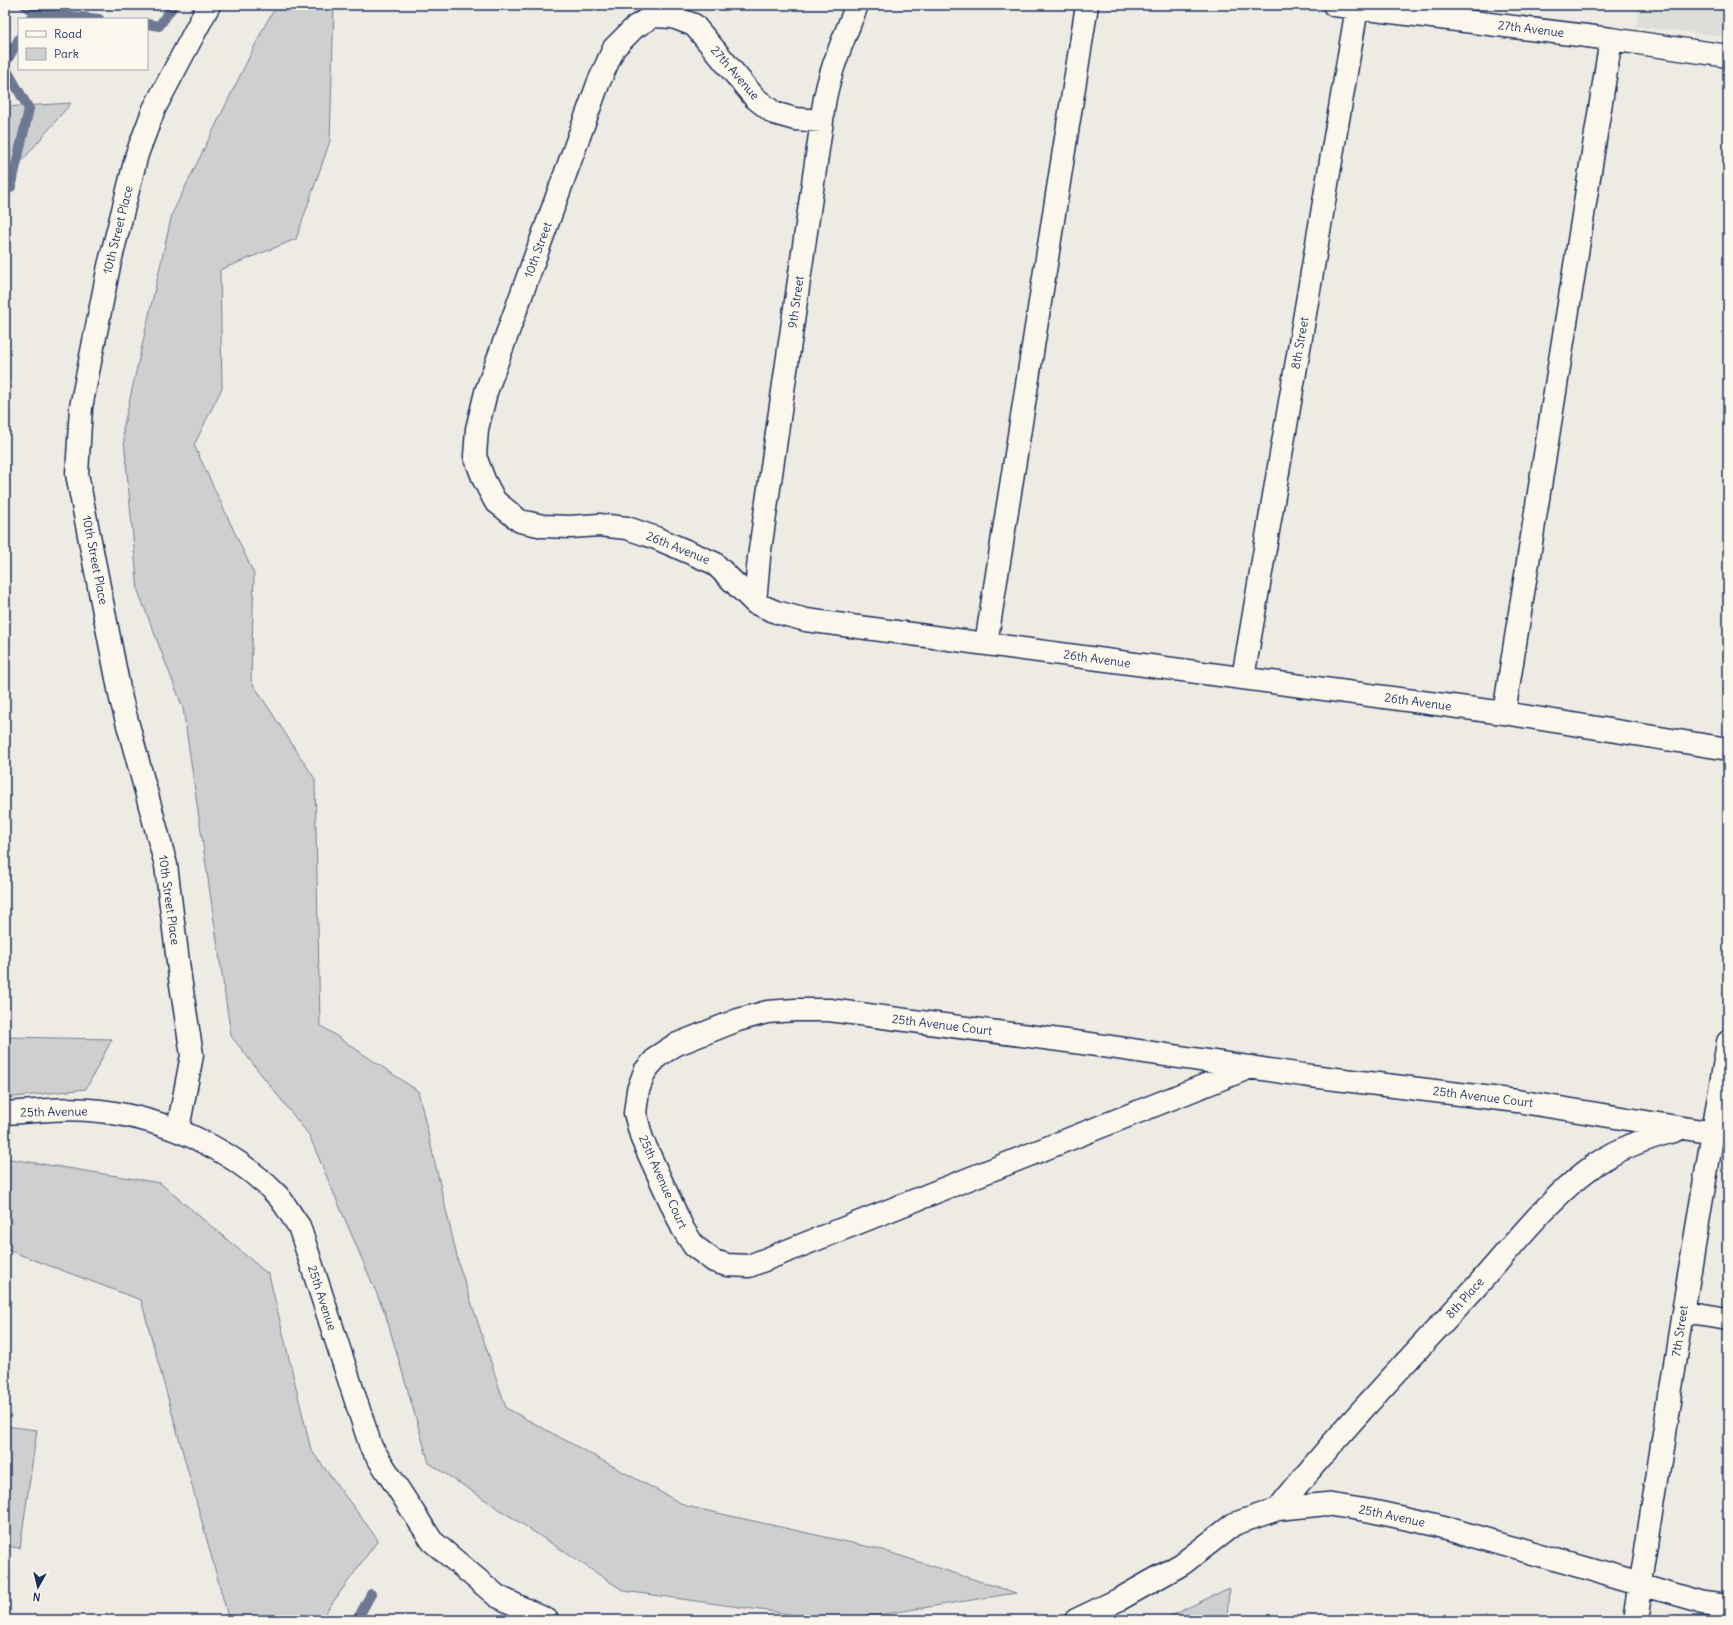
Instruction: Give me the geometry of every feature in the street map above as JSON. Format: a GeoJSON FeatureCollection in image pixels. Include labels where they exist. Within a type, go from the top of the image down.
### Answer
{"type":"FeatureCollection","features":[{"type":"Feature","properties":{"kind":"street","name":"10th Street Place"},"geometry":{"type":"LineString","coordinates":[[178,1129],[192,1055],[180,978],[166,865],[121,699],[77,474],[81,407],[109,266],[137,154],[154,109],[209,5]]}},
{"type":"Feature","properties":{"kind":"street","name":"9th Street"},"geometry":{"type":"LineString","coordinates":[[755,603],[759,557],[823,107],[838,54],[857,5]]}},
{"type":"Feature","properties":{"kind":"street"},"geometry":{"type":"LineString","coordinates":[[986,644],[1087,5]]}},
{"type":"Feature","properties":{"kind":"street","name":"27th Avenue"},"geometry":{"type":"LineString","coordinates":[[1334,5],[1612,39],[1728,56]]}},
{"type":"Feature","properties":{"kind":"street","name":"8th Street"},"geometry":{"type":"LineString","coordinates":[[1243,678],[1357,8]]}},
{"type":"Feature","properties":{"kind":"street","name":"27th Avenue"},"geometry":{"type":"LineString","coordinates":[[653,16],[673,17],[694,25],[755,98],[774,113],[795,119],[822,121]]}},
{"type":"Feature","properties":{"kind":"street","name":"10th Street"},"geometry":{"type":"LineString","coordinates":[[495,501],[484,480],[475,456],[477,429],[486,392],[595,92],[614,48],[635,27],[653,16]]}},
{"type":"Feature","properties":{"kind":"street"},"geometry":{"type":"LineString","coordinates":[[1504,713],[1612,39]]}},
{"type":"Feature","properties":{"kind":"street","name":"26th Avenue"},"geometry":{"type":"LineString","coordinates":[[495,501],[520,521],[542,526],[599,526],[627,528],[656,538],[714,563],[755,603],[776,612],[806,620],[1504,713],[1728,749]]}},
{"type":"Feature","properties":{"kind":"street","name":"25th Avenue Court"},"geometry":{"type":"LineString","coordinates":[[1251,1067],[749,1266],[727,1265],[714,1262],[694,1246],[683,1229],[642,1139],[636,1113],[638,1090],[645,1071],[658,1056],[675,1045],[738,1020],[767,1012],[788,1010],[829,1010],[1090,1044],[1251,1067],[1518,1101],[1683,1129],[1714,1132]]}},
{"type":"Feature","properties":{"kind":"street","name":"7th Street"},"geometry":{"type":"LineString","coordinates":[[1635,1620],[1683,1312],[1728,1043]]}},
{"type":"Feature","properties":{"kind":"street","name":"25th Avenue"},"geometry":{"type":"LineString","coordinates":[[5,1113],[54,1109],[99,1111],[140,1119],[178,1129],[213,1147],[249,1170],[279,1197],[299,1226],[371,1447],[432,1541],[497,1596],[547,1620]]}},
{"type":"Feature","properties":{"kind":"street","name":"8th Place"},"geometry":{"type":"LineString","coordinates":[[1278,1509],[1316,1462],[1513,1246],[1550,1203],[1578,1178],[1598,1163],[1644,1139],[1683,1129]]}},
{"type":"Feature","properties":{"kind":"street"},"geometry":{"type":"LineString","coordinates":[[1683,1312],[1728,1319]]}},
{"type":"Feature","properties":{"kind":"street","name":"25th Avenue"},"geometry":{"type":"LineString","coordinates":[[1076,1620],[1120,1599],[1182,1564],[1234,1524],[1278,1509],[1326,1504],[1371,1511],[1436,1525],[1641,1583],[1702,1602],[1728,1606]]}},
{"type":"Feature","properties":{"kind":"shaded area"},"geometry":{"type":"Polygon","coordinates":[[[1639,5],[1728,5],[1728,37],[1636,26],[1639,5]]]}},
{"type":"Feature","properties":{"kind":"green space"},"geometry":{"type":"Polygon","coordinates":[[[277,5],[334,5],[330,141],[296,239],[220,270],[222,388],[194,445],[254,574],[251,681],[315,779],[320,1025],[418,1091],[459,1265],[506,1408],[686,1506],[879,1549],[1016,1593],[847,1620],[832,1620],[624,1591],[429,1463],[385,1313],[309,1135],[231,1036],[183,708],[138,591],[123,429],[172,214],[265,25],[277,5]]]}},
{"type":"Feature","properties":{"kind":"green space"},"geometry":{"type":"Polygon","coordinates":[[[71,103],[5,181],[5,107],[71,103]]]}},
{"type":"Feature","properties":{"kind":"green space"},"geometry":{"type":"Polygon","coordinates":[[[5,1037],[112,1039],[86,1089],[5,1098],[5,1037]]]}},
{"type":"Feature","properties":{"kind":"green space"},"geometry":{"type":"Polygon","coordinates":[[[5,1158],[160,1183],[269,1275],[311,1450],[378,1540],[320,1620],[225,1620],[227,1613],[141,1300],[5,1249],[5,1158]]]}},
{"type":"Feature","properties":{"kind":"green space"},"geometry":{"type":"Polygon","coordinates":[[[5,1426],[37,1430],[20,1548],[5,1546],[5,1426]]]}},
{"type":"Feature","properties":{"kind":"green space"},"geometry":{"type":"Polygon","coordinates":[[[1229,1588],[1227,1620],[1162,1620],[1229,1588]]]}},
{"type":"Feature","properties":{"kind":"waterway"},"geometry":{"type":"LineString","coordinates":[[24,5],[34,12]]}},
{"type":"Feature","properties":{"kind":"waterway"},"geometry":{"type":"LineString","coordinates":[[148,24],[159,26],[174,5]]}},
{"type":"Feature","properties":{"kind":"waterway"},"geometry":{"type":"LineString","coordinates":[[31,18],[34,12],[90,18]]}},
{"type":"Feature","properties":{"kind":"waterway"},"geometry":{"type":"LineString","coordinates":[[5,64],[18,41]]}},
{"type":"Feature","properties":{"kind":"waterway"},"geometry":{"type":"LineString","coordinates":[[5,67],[29,109],[11,187],[5,192]]}},
{"type":"Feature","properties":{"kind":"waterway"},"geometry":{"type":"LineString","coordinates":[[357,1620],[371,1594]]}}]}
